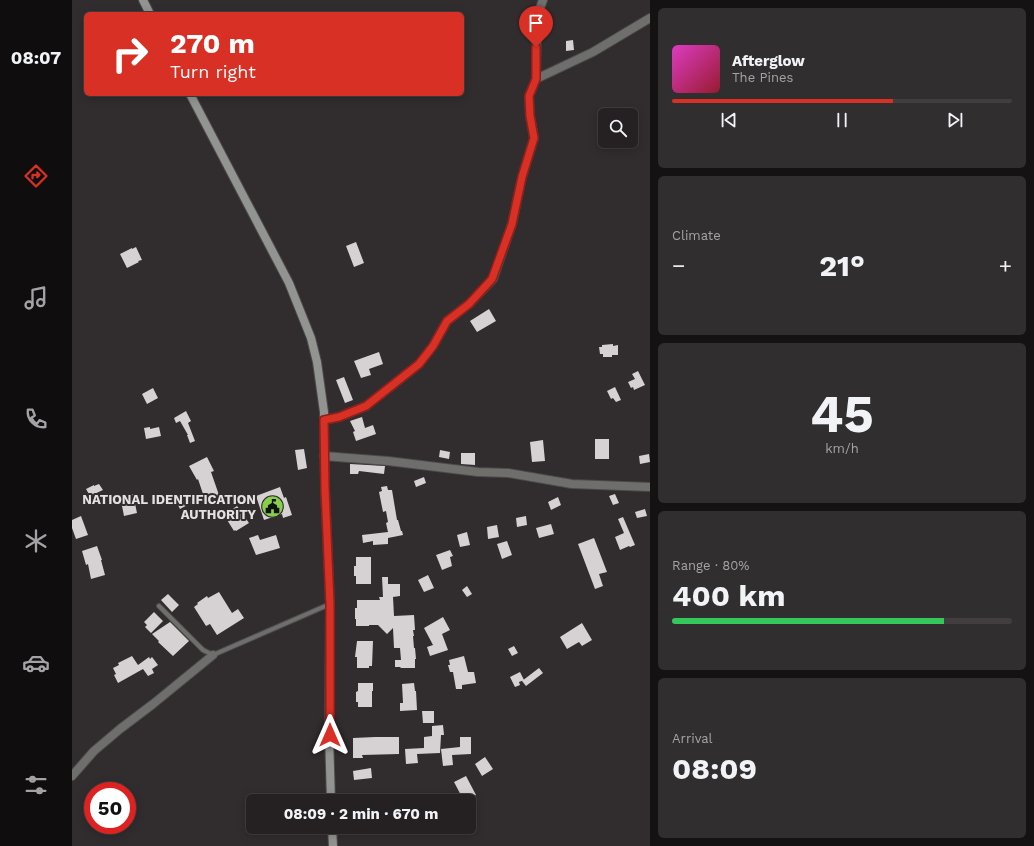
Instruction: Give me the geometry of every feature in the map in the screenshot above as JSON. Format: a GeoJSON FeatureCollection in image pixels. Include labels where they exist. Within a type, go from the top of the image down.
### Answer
{"type":"FeatureCollection","features":[{"type":"Feature","properties":{"kind":"main road"},"geometry":{"type":"LineString","coordinates":[[143,0],[149,12]]}},
{"type":"Feature","properties":{"kind":"main road"},"geometry":{"type":"LineString","coordinates":[[191,96],[289,283],[311,338],[317,362],[324,412],[325,489],[330,604],[330,735],[332,794]]}},
{"type":"Feature","properties":{"kind":"main road"},"geometry":{"type":"LineString","coordinates":[[332,834],[333,846]]}},
{"type":"Feature","properties":{"kind":"street"},"geometry":{"type":"LineString","coordinates":[[324,420],[339,417],[366,406],[419,364],[433,346],[447,321],[469,304],[492,279],[512,224],[522,177],[534,138],[530,116],[529,96],[536,79],[537,16],[543,0]]}},
{"type":"Feature","properties":{"kind":"street"},"geometry":{"type":"LineString","coordinates":[[536,79],[593,52],[650,18]]}},
{"type":"Feature","properties":{"kind":"street"},"geometry":{"type":"LineString","coordinates":[[324,456],[388,460],[478,472],[508,473],[572,484],[650,487]]}},
{"type":"Feature","properties":{"kind":"street"},"geometry":{"type":"LineString","coordinates":[[72,776],[94,751],[213,655]]}},
{"type":"Feature","properties":{"kind":"lane"},"geometry":{"type":"LineString","coordinates":[[159,606],[203,650],[213,655],[330,604]]}},
{"type":"Feature","properties":{"kind":"building"},"geometry":{"type":"Polygon","coordinates":[[[573,40],[574,50],[566,51],[566,41],[573,40]]]}},
{"type":"Feature","properties":{"kind":"building"},"geometry":{"type":"Polygon","coordinates":[[[356,242],[364,263],[354,267],[346,246],[356,242]]]}},
{"type":"Feature","properties":{"kind":"building"},"geometry":{"type":"Polygon","coordinates":[[[136,247],[142,260],[127,268],[120,254],[136,247]]]}},
{"type":"Feature","properties":{"kind":"building"},"geometry":{"type":"Polygon","coordinates":[[[489,309],[496,321],[477,332],[470,321],[489,309]]]}},
{"type":"Feature","properties":{"kind":"building"},"geometry":{"type":"Polygon","coordinates":[[[613,344],[613,346],[618,345],[618,355],[603,357],[603,354],[600,354],[599,347],[602,347],[602,345],[613,344]]]}},
{"type":"Feature","properties":{"kind":"building"},"geometry":{"type":"Polygon","coordinates":[[[379,352],[383,364],[369,369],[371,375],[361,378],[354,361],[379,352]]]}},
{"type":"Feature","properties":{"kind":"building"},"geometry":{"type":"Polygon","coordinates":[[[638,371],[645,385],[634,390],[628,382],[635,379],[632,374],[638,371]]]}},
{"type":"Feature","properties":{"kind":"building"},"geometry":{"type":"Polygon","coordinates":[[[344,377],[353,400],[345,403],[336,380],[344,377]]]}},
{"type":"Feature","properties":{"kind":"building"},"geometry":{"type":"Polygon","coordinates":[[[615,387],[621,400],[616,402],[613,398],[611,399],[607,391],[615,387]]]}},
{"type":"Feature","properties":{"kind":"building"},"geometry":{"type":"Polygon","coordinates":[[[153,388],[158,398],[147,404],[142,394],[153,388]]]}},
{"type":"Feature","properties":{"kind":"building"},"geometry":{"type":"Polygon","coordinates":[[[186,411],[191,421],[188,423],[195,441],[190,443],[188,435],[180,421],[176,423],[174,418],[186,411]]]}},
{"type":"Feature","properties":{"kind":"building"},"geometry":{"type":"Polygon","coordinates":[[[362,417],[365,428],[373,425],[376,434],[356,441],[353,432],[355,431],[350,421],[362,417]]]}},
{"type":"Feature","properties":{"kind":"building"},"geometry":{"type":"Polygon","coordinates":[[[150,427],[150,429],[159,427],[161,436],[146,439],[144,428],[150,427]]]}},
{"type":"Feature","properties":{"kind":"building"},"geometry":{"type":"Polygon","coordinates":[[[595,439],[609,439],[609,459],[595,459],[595,439]]]}},
{"type":"Feature","properties":{"kind":"building"},"geometry":{"type":"Polygon","coordinates":[[[543,440],[545,461],[532,462],[530,442],[543,440]]]}},
{"type":"Feature","properties":{"kind":"building"},"geometry":{"type":"Polygon","coordinates":[[[304,449],[307,468],[298,470],[295,450],[304,449]]]}},
{"type":"Feature","properties":{"kind":"building"},"geometry":{"type":"Polygon","coordinates":[[[440,450],[450,452],[449,459],[439,457],[440,450]]]}},
{"type":"Feature","properties":{"kind":"building"},"geometry":{"type":"Polygon","coordinates":[[[461,453],[475,453],[475,465],[461,464],[461,453]]]}},
{"type":"Feature","properties":{"kind":"building"},"geometry":{"type":"Polygon","coordinates":[[[649,454],[650,462],[640,464],[639,456],[649,454]]]}},
{"type":"Feature","properties":{"kind":"building"},"geometry":{"type":"Polygon","coordinates":[[[207,457],[214,471],[211,472],[220,498],[206,503],[198,479],[197,480],[189,466],[207,457]]]}},
{"type":"Feature","properties":{"kind":"building"},"geometry":{"type":"Polygon","coordinates":[[[350,464],[385,466],[384,474],[359,471],[358,474],[350,474],[350,464]]]}},
{"type":"Feature","properties":{"kind":"building"},"geometry":{"type":"Polygon","coordinates":[[[424,477],[426,483],[416,487],[414,481],[424,477]]]}},
{"type":"Feature","properties":{"kind":"building"},"geometry":{"type":"Polygon","coordinates":[[[99,484],[103,490],[90,496],[86,489],[99,484]]]}},
{"type":"Feature","properties":{"kind":"building"},"geometry":{"type":"Polygon","coordinates":[[[387,486],[388,490],[392,490],[397,520],[403,535],[388,538],[388,544],[373,545],[373,541],[363,543],[362,535],[388,532],[386,511],[383,512],[379,492],[382,491],[381,487],[387,486]]]}},
{"type":"Feature","properties":{"kind":"building"},"geometry":{"type":"Polygon","coordinates":[[[280,487],[284,498],[286,497],[292,515],[283,518],[282,514],[264,520],[256,496],[280,487]]]}},
{"type":"Feature","properties":{"kind":"building"},"geometry":{"type":"Polygon","coordinates":[[[186,493],[191,503],[180,509],[175,499],[186,493]]]}},
{"type":"Feature","properties":{"kind":"building"},"geometry":{"type":"Polygon","coordinates":[[[122,494],[123,496],[133,494],[137,513],[124,516],[121,501],[114,503],[112,496],[122,494]]]}},
{"type":"Feature","properties":{"kind":"building"},"geometry":{"type":"Polygon","coordinates":[[[615,494],[619,503],[613,505],[609,496],[615,494]]]}},
{"type":"Feature","properties":{"kind":"building"},"geometry":{"type":"Polygon","coordinates":[[[558,497],[561,505],[551,510],[548,502],[558,497]]]}},
{"type":"Feature","properties":{"kind":"building"},"geometry":{"type":"Polygon","coordinates":[[[237,506],[249,523],[234,531],[224,515],[237,506]]]}},
{"type":"Feature","properties":{"kind":"building"},"geometry":{"type":"Polygon","coordinates":[[[645,509],[647,516],[637,518],[635,512],[645,509]]]}},
{"type":"Feature","properties":{"kind":"building"},"geometry":{"type":"Polygon","coordinates":[[[81,516],[88,535],[76,539],[72,528],[72,520],[81,516]]]}},
{"type":"Feature","properties":{"kind":"building"},"geometry":{"type":"Polygon","coordinates":[[[526,516],[527,525],[517,527],[516,518],[526,516]]]}},
{"type":"Feature","properties":{"kind":"building"},"geometry":{"type":"Polygon","coordinates":[[[623,517],[635,545],[620,550],[615,537],[624,533],[618,519],[623,517]]]}},
{"type":"Feature","properties":{"kind":"building"},"geometry":{"type":"Polygon","coordinates":[[[551,524],[554,534],[539,538],[536,528],[551,524]]]}},
{"type":"Feature","properties":{"kind":"building"},"geometry":{"type":"Polygon","coordinates":[[[497,525],[499,537],[488,539],[487,527],[497,525]]]}},
{"type":"Feature","properties":{"kind":"building"},"geometry":{"type":"Polygon","coordinates":[[[467,532],[470,545],[460,547],[457,535],[467,532]]]}},
{"type":"Feature","properties":{"kind":"building"},"geometry":{"type":"Polygon","coordinates":[[[258,535],[260,540],[276,535],[280,548],[256,555],[249,538],[258,535]]]}},
{"type":"Feature","properties":{"kind":"building"},"geometry":{"type":"Polygon","coordinates":[[[594,538],[607,572],[599,574],[603,586],[595,589],[578,544],[594,538]]]}},
{"type":"Feature","properties":{"kind":"building"},"geometry":{"type":"Polygon","coordinates":[[[507,541],[512,555],[502,559],[497,544],[507,541]]]}},
{"type":"Feature","properties":{"kind":"building"},"geometry":{"type":"Polygon","coordinates":[[[97,546],[105,575],[91,579],[88,564],[86,565],[82,551],[97,546]]]}},
{"type":"Feature","properties":{"kind":"building"},"geometry":{"type":"Polygon","coordinates":[[[450,550],[453,556],[450,557],[452,566],[442,570],[436,555],[450,550]]]}},
{"type":"Feature","properties":{"kind":"building"},"geometry":{"type":"Polygon","coordinates":[[[356,557],[371,557],[371,584],[356,584],[354,566],[356,566],[356,557]]]}},
{"type":"Feature","properties":{"kind":"building"},"geometry":{"type":"Polygon","coordinates":[[[428,575],[434,588],[424,592],[418,580],[428,575]]]}},
{"type":"Feature","properties":{"kind":"building"},"geometry":{"type":"Polygon","coordinates":[[[382,577],[388,577],[388,584],[400,584],[400,596],[393,597],[394,616],[414,615],[415,630],[413,630],[413,636],[416,659],[415,668],[395,667],[395,660],[401,660],[400,648],[394,648],[393,628],[387,634],[378,625],[356,626],[355,608],[357,608],[357,600],[380,600],[379,597],[383,597],[382,577]]]}},
{"type":"Feature","properties":{"kind":"building"},"geometry":{"type":"Polygon","coordinates":[[[467,586],[472,594],[467,597],[462,590],[467,586]]]}},
{"type":"Feature","properties":{"kind":"building"},"geometry":{"type":"Polygon","coordinates":[[[219,592],[232,613],[238,609],[244,618],[217,635],[210,624],[206,626],[194,607],[207,596],[208,598],[219,592]]]}},
{"type":"Feature","properties":{"kind":"building"},"geometry":{"type":"Polygon","coordinates":[[[168,594],[179,605],[172,612],[161,600],[168,594]]]}},
{"type":"Feature","properties":{"kind":"building"},"geometry":{"type":"Polygon","coordinates":[[[154,612],[163,621],[151,633],[145,627],[147,625],[144,622],[154,612]]]}},
{"type":"Feature","properties":{"kind":"building"},"geometry":{"type":"Polygon","coordinates":[[[443,617],[450,630],[442,634],[448,650],[430,656],[427,647],[433,645],[424,628],[443,617]]]}},
{"type":"Feature","properties":{"kind":"building"},"geometry":{"type":"Polygon","coordinates":[[[170,622],[189,641],[173,656],[152,634],[170,622]]]}},
{"type":"Feature","properties":{"kind":"building"},"geometry":{"type":"Polygon","coordinates":[[[582,623],[592,640],[582,646],[579,642],[567,649],[560,637],[582,623]]]}},
{"type":"Feature","properties":{"kind":"building"},"geometry":{"type":"Polygon","coordinates":[[[357,641],[373,641],[372,666],[369,666],[369,668],[357,668],[357,657],[355,657],[357,641]]]}},
{"type":"Feature","properties":{"kind":"building"},"geometry":{"type":"Polygon","coordinates":[[[514,646],[518,653],[512,656],[508,649],[514,646]]]}},
{"type":"Feature","properties":{"kind":"building"},"geometry":{"type":"Polygon","coordinates":[[[132,656],[138,665],[149,657],[150,659],[152,657],[158,665],[152,669],[154,673],[148,676],[143,669],[118,683],[114,675],[116,674],[113,668],[119,665],[118,663],[132,656]]]}},
{"type":"Feature","properties":{"kind":"building"},"geometry":{"type":"Polygon","coordinates":[[[464,656],[468,672],[474,672],[476,683],[462,685],[462,689],[456,689],[453,672],[450,672],[448,665],[450,665],[449,660],[464,656]]]}},
{"type":"Feature","properties":{"kind":"building"},"geometry":{"type":"Polygon","coordinates":[[[539,668],[543,673],[526,686],[522,681],[539,668]]]}},
{"type":"Feature","properties":{"kind":"building"},"geometry":{"type":"Polygon","coordinates":[[[520,672],[524,680],[519,682],[520,685],[515,687],[510,677],[520,672]]]}},
{"type":"Feature","properties":{"kind":"building"},"geometry":{"type":"Polygon","coordinates":[[[358,683],[373,683],[372,707],[358,707],[358,702],[356,702],[356,692],[358,691],[358,683]]]}},
{"type":"Feature","properties":{"kind":"building"},"geometry":{"type":"Polygon","coordinates":[[[414,683],[417,710],[400,711],[400,703],[403,703],[402,684],[414,683]]]}},
{"type":"Feature","properties":{"kind":"building"},"geometry":{"type":"Polygon","coordinates":[[[422,711],[434,711],[434,723],[423,723],[422,711]]]}},
{"type":"Feature","properties":{"kind":"building"},"geometry":{"type":"Polygon","coordinates":[[[443,725],[444,735],[441,735],[440,753],[417,754],[418,763],[406,764],[405,749],[424,748],[424,737],[432,736],[432,726],[443,725]]]}},
{"type":"Feature","properties":{"kind":"building"},"geometry":{"type":"Polygon","coordinates":[[[399,737],[399,754],[362,755],[363,758],[353,758],[353,738],[399,737]]]}},
{"type":"Feature","properties":{"kind":"building"},"geometry":{"type":"Polygon","coordinates":[[[460,737],[471,737],[471,754],[452,755],[453,765],[443,766],[441,749],[460,747],[460,737]]]}},
{"type":"Feature","properties":{"kind":"building"},"geometry":{"type":"Polygon","coordinates":[[[485,757],[493,769],[482,776],[475,764],[485,757]]]}},
{"type":"Feature","properties":{"kind":"building"},"geometry":{"type":"Polygon","coordinates":[[[371,768],[372,778],[354,780],[353,771],[371,768]]]}},
{"type":"Feature","properties":{"kind":"building"},"geometry":{"type":"Polygon","coordinates":[[[466,776],[475,794],[460,794],[454,782],[466,776]]]}},
{"type":"Feature","properties":{"kind":"place","name":"NATIONAL IDENTIFICATION AUTHORITY"},"geometry":{"type":"Point","coordinates":[272,506]}},
{"type":"Feature","properties":{"kind":"route"},"geometry":{"type":"LineString","coordinates":[[330,735],[330,604],[325,489],[324,420],[339,417],[366,406],[419,364],[433,346],[447,321],[469,304],[492,279],[512,224],[522,177],[534,138],[530,116],[529,96],[536,79],[536,47]]}}]}
